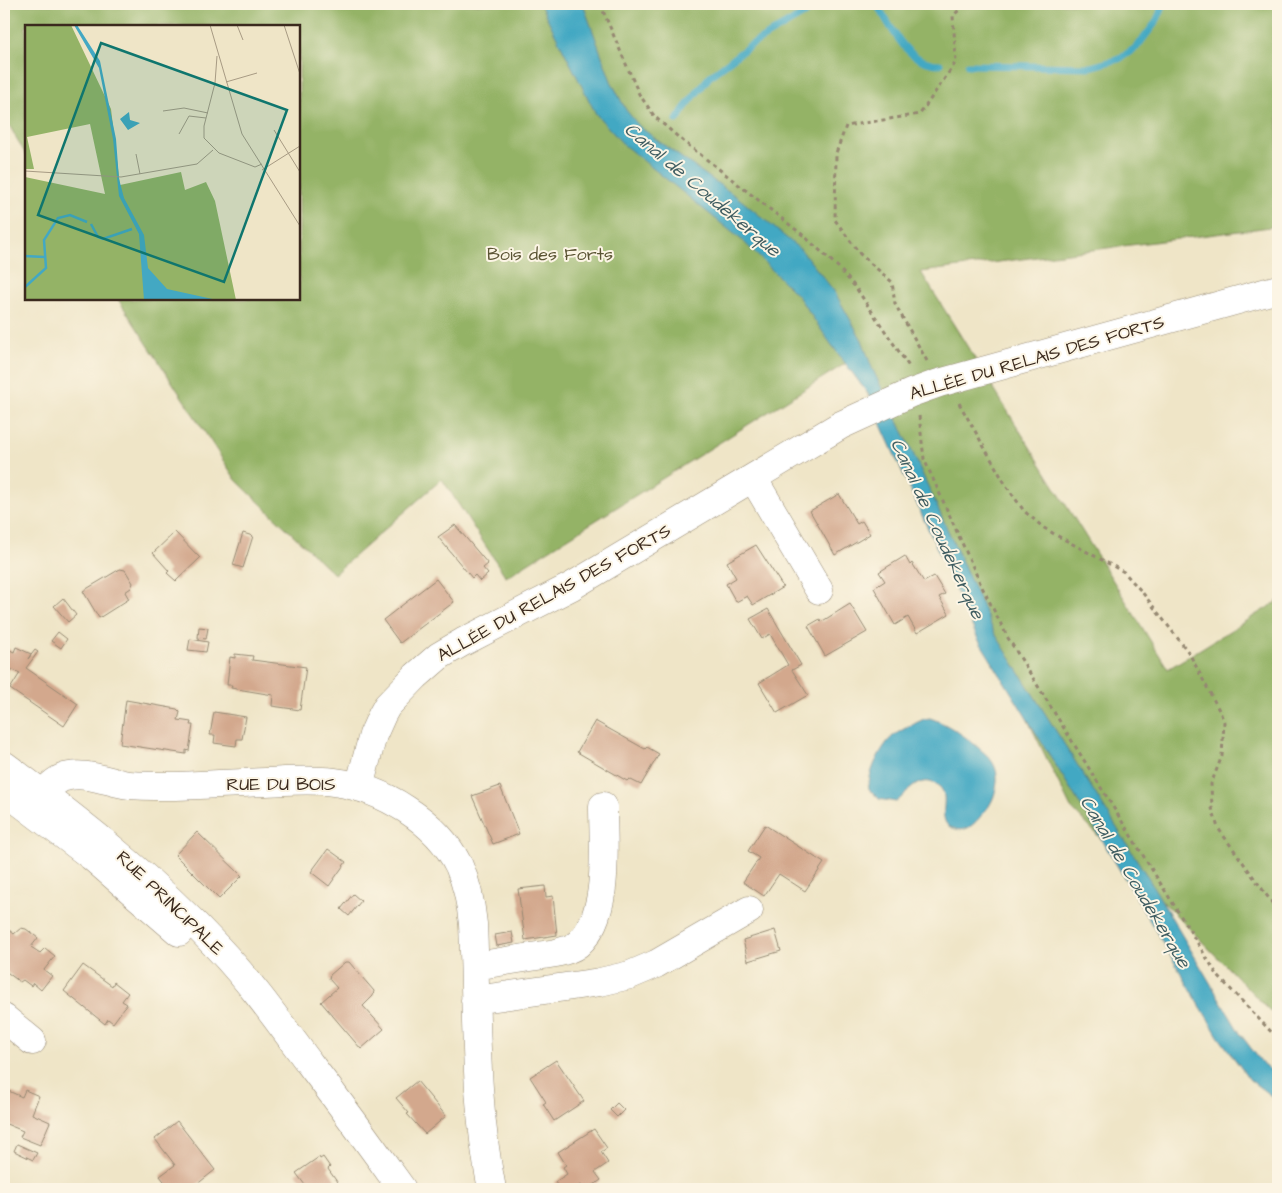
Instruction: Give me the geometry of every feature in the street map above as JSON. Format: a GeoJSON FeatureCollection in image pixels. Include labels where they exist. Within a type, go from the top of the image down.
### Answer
{"type":"FeatureCollection","features":[{"type":"Feature","properties":{"kind":"street","name":"ALLÉE DU RELAIS DES FORTS"},"geometry":{"type":"LineString","coordinates":[[359,787],[374,735],[387,706],[428,665],[464,642],[572,586],[842,425],[928,387],[1278,289]]}},
{"type":"Feature","properties":{"kind":"street"},"geometry":{"type":"LineString","coordinates":[[753,478],[819,590]]}},
{"type":"Feature","properties":{"kind":"street","name":"RUE DU BOIS"},"geometry":{"type":"LineString","coordinates":[[37,802],[53,783],[69,776],[88,776],[129,784],[152,786],[306,780],[334,782],[359,787],[396,804],[421,821],[439,838],[453,856],[467,887],[470,900],[473,924],[480,1109],[486,1160],[492,1189]]}},
{"type":"Feature","properties":{"kind":"street","name":"RUE PRINCIPALE"},"geometry":{"type":"LineString","coordinates":[[7,783],[37,802],[175,929],[311,1065],[402,1189]]}},
{"type":"Feature","properties":{"kind":"street"},"geometry":{"type":"LineString","coordinates":[[475,966],[556,954],[577,945],[594,919],[600,900],[603,806]]}},
{"type":"Feature","properties":{"kind":"street"},"geometry":{"type":"LineString","coordinates":[[475,1000],[630,976],[662,961],[749,910]]}},
{"type":"Feature","properties":{"kind":"street"},"geometry":{"type":"LineString","coordinates":[[4,1018],[32,1041]]}},
{"type":"Feature","properties":{"kind":"path"},"geometry":{"type":"LineString","coordinates":[[600,4],[639,94],[655,117],[804,236],[838,267],[856,288],[928,387],[966,416],[1007,487],[1024,511],[1044,528],[1124,572],[1142,592],[1189,653],[1224,722],[1222,756],[1211,784],[1214,819],[1218,828],[1278,911]]}},
{"type":"Feature","properties":{"kind":"path"},"geometry":{"type":"LineString","coordinates":[[965,4],[953,16],[956,62],[920,114],[846,126],[836,153],[835,220],[860,254],[892,282],[895,304],[928,387],[918,418],[924,460],[982,588],[1008,638],[1218,976],[1278,1039]]}},
{"type":"Feature","properties":{"kind":"green space","name":"Bois des Forts"},"geometry":{"type":"Polygon","coordinates":[[[4,4],[1278,4],[1278,226],[921,272],[1168,669],[1278,601],[1278,1019],[1071,808],[851,360],[506,577],[442,479],[334,574],[236,480],[119,300],[300,300],[300,25],[25,25],[25,153],[4,116],[4,4]]]}},
{"type":"Feature","properties":{"kind":"water","name":"Canal de Coudekerque"},"geometry":{"type":"Polygon","coordinates":[[[540,4],[583,4],[611,81],[626,110],[639,126],[741,200],[802,251],[834,291],[862,340],[872,368],[907,440],[994,632],[1147,876],[1241,1035],[1263,1064],[1278,1076],[1278,1101],[1250,1080],[1218,1036],[1102,840],[978,639],[881,425],[871,398],[798,296],[743,241],[624,145],[596,114],[540,4]]]}},
{"type":"Feature","properties":{"kind":"water"},"geometry":{"type":"Polygon","coordinates":[[[930,718],[950,727],[970,740],[994,764],[997,782],[991,804],[968,828],[958,830],[948,826],[944,816],[944,794],[937,785],[930,782],[915,785],[896,802],[879,799],[869,789],[873,768],[889,740],[904,729],[930,718]]]}},
{"type":"Feature","properties":{"kind":"building"},"geometry":{"type":"Polygon","coordinates":[[[839,494],[857,524],[862,521],[870,534],[835,555],[810,511],[839,494]]]}},
{"type":"Feature","properties":{"kind":"building"},"geometry":{"type":"Polygon","coordinates":[[[455,525],[488,564],[483,568],[488,574],[480,581],[475,575],[472,578],[438,537],[455,525]]]}},
{"type":"Feature","properties":{"kind":"building"},"geometry":{"type":"Polygon","coordinates":[[[175,532],[200,558],[176,581],[167,573],[169,571],[153,553],[175,532]]]}},
{"type":"Feature","properties":{"kind":"building"},"geometry":{"type":"Polygon","coordinates":[[[243,533],[253,536],[243,568],[233,565],[243,533]]]}},
{"type":"Feature","properties":{"kind":"building"},"geometry":{"type":"Polygon","coordinates":[[[756,545],[783,587],[753,605],[747,596],[736,602],[726,584],[736,578],[727,562],[756,545]]]}},
{"type":"Feature","properties":{"kind":"building"},"geometry":{"type":"Polygon","coordinates":[[[905,556],[910,565],[912,563],[924,582],[934,576],[945,594],[939,597],[949,614],[917,633],[908,617],[895,625],[874,588],[885,581],[879,572],[905,556]]]}},
{"type":"Feature","properties":{"kind":"building"},"geometry":{"type":"Polygon","coordinates":[[[120,569],[125,570],[133,583],[131,588],[125,592],[129,599],[99,618],[83,591],[120,569]]]}},
{"type":"Feature","properties":{"kind":"building"},"geometry":{"type":"Polygon","coordinates":[[[436,579],[454,602],[400,643],[383,620],[436,579]]]}},
{"type":"Feature","properties":{"kind":"building"},"geometry":{"type":"Polygon","coordinates":[[[63,598],[76,615],[68,622],[54,606],[63,598]]]}},
{"type":"Feature","properties":{"kind":"building"},"geometry":{"type":"Polygon","coordinates":[[[850,604],[867,632],[825,656],[808,626],[820,619],[821,622],[850,604]]]}},
{"type":"Feature","properties":{"kind":"building"},"geometry":{"type":"Polygon","coordinates":[[[768,609],[801,665],[792,670],[808,695],[777,713],[759,683],[788,665],[770,634],[762,639],[750,619],[768,609]]]}},
{"type":"Feature","properties":{"kind":"building"},"geometry":{"type":"Polygon","coordinates":[[[199,627],[208,628],[206,639],[198,638],[199,627]]]}},
{"type":"Feature","properties":{"kind":"building"},"geometry":{"type":"Polygon","coordinates":[[[58,632],[67,639],[61,648],[51,641],[58,632]]]}},
{"type":"Feature","properties":{"kind":"building"},"geometry":{"type":"Polygon","coordinates":[[[190,639],[208,642],[206,652],[188,650],[190,639]]]}},
{"type":"Feature","properties":{"kind":"building"},"geometry":{"type":"Polygon","coordinates":[[[4,647],[14,652],[16,647],[31,654],[28,659],[35,650],[38,652],[26,668],[78,704],[64,726],[10,689],[20,673],[8,668],[4,678],[4,647]]]}},
{"type":"Feature","properties":{"kind":"building"},"geometry":{"type":"Polygon","coordinates":[[[235,654],[253,656],[252,660],[306,667],[300,710],[272,706],[273,695],[231,688],[232,685],[227,685],[230,657],[235,658],[235,654]]]}},
{"type":"Feature","properties":{"kind":"building"},"geometry":{"type":"Polygon","coordinates":[[[126,700],[177,709],[180,712],[178,720],[191,722],[190,725],[193,725],[189,751],[186,750],[186,754],[120,744],[126,700]]]}},
{"type":"Feature","properties":{"kind":"building"},"geometry":{"type":"Polygon","coordinates":[[[214,712],[246,717],[242,739],[237,739],[236,746],[214,743],[215,735],[210,735],[214,712]]]}},
{"type":"Feature","properties":{"kind":"building"},"geometry":{"type":"Polygon","coordinates":[[[595,721],[645,749],[647,747],[659,754],[641,785],[629,779],[627,781],[577,752],[595,721]]]}},
{"type":"Feature","properties":{"kind":"building"},"geometry":{"type":"Polygon","coordinates":[[[500,786],[519,834],[493,844],[472,796],[500,786]]]}},
{"type":"Feature","properties":{"kind":"building"},"geometry":{"type":"Polygon","coordinates":[[[765,825],[824,863],[805,891],[779,874],[764,896],[743,882],[759,858],[748,851],[765,825]]]}},
{"type":"Feature","properties":{"kind":"building"},"geometry":{"type":"Polygon","coordinates":[[[197,832],[242,876],[219,899],[175,855],[197,832]]]}},
{"type":"Feature","properties":{"kind":"building"},"geometry":{"type":"Polygon","coordinates":[[[328,849],[346,862],[329,886],[311,872],[328,849]]]}},
{"type":"Feature","properties":{"kind":"building"},"geometry":{"type":"Polygon","coordinates":[[[545,886],[546,897],[553,896],[557,935],[525,940],[518,889],[545,886]]]}},
{"type":"Feature","properties":{"kind":"building"},"geometry":{"type":"Polygon","coordinates":[[[353,894],[361,901],[349,916],[341,909],[353,894]]]}},
{"type":"Feature","properties":{"kind":"building"},"geometry":{"type":"Polygon","coordinates":[[[4,926],[14,934],[21,928],[26,929],[38,938],[31,947],[40,953],[45,948],[55,956],[44,970],[52,976],[41,990],[33,983],[31,986],[23,980],[20,982],[4,970],[4,926]]]}},
{"type":"Feature","properties":{"kind":"building"},"geometry":{"type":"Polygon","coordinates":[[[775,930],[781,951],[748,961],[743,940],[775,930]]]}},
{"type":"Feature","properties":{"kind":"building"},"geometry":{"type":"Polygon","coordinates":[[[512,932],[514,943],[497,946],[495,935],[512,932]]]}},
{"type":"Feature","properties":{"kind":"building"},"geometry":{"type":"Polygon","coordinates":[[[345,962],[349,962],[374,991],[373,996],[363,1006],[384,1029],[361,1049],[321,1002],[337,988],[329,979],[330,975],[345,962]]]}},
{"type":"Feature","properties":{"kind":"building"},"geometry":{"type":"Polygon","coordinates":[[[83,965],[112,986],[114,982],[128,993],[122,1001],[127,1004],[113,1023],[108,1019],[105,1024],[64,991],[83,965]]]}},
{"type":"Feature","properties":{"kind":"building"},"geometry":{"type":"Polygon","coordinates":[[[556,1060],[584,1101],[554,1121],[543,1104],[546,1102],[530,1077],[556,1060]]]}},
{"type":"Feature","properties":{"kind":"building"},"geometry":{"type":"Polygon","coordinates":[[[417,1081],[446,1116],[425,1134],[396,1098],[417,1081]]]}},
{"type":"Feature","properties":{"kind":"building"},"geometry":{"type":"Polygon","coordinates":[[[4,1089],[22,1097],[25,1090],[39,1096],[32,1114],[50,1122],[40,1145],[20,1137],[23,1131],[4,1123],[4,1089]]]}},
{"type":"Feature","properties":{"kind":"building"},"geometry":{"type":"Polygon","coordinates":[[[617,1103],[624,1110],[617,1117],[610,1110],[617,1103]]]}},
{"type":"Feature","properties":{"kind":"building"},"geometry":{"type":"Polygon","coordinates":[[[177,1121],[215,1170],[191,1189],[170,1189],[160,1176],[175,1165],[155,1139],[177,1121]]]}},
{"type":"Feature","properties":{"kind":"building"},"geometry":{"type":"Polygon","coordinates":[[[594,1129],[607,1148],[601,1152],[608,1163],[595,1172],[601,1180],[588,1189],[584,1189],[581,1185],[574,1189],[559,1189],[555,1182],[567,1174],[563,1167],[566,1165],[558,1152],[594,1129]]]}},
{"type":"Feature","properties":{"kind":"building"},"geometry":{"type":"Polygon","coordinates":[[[17,1144],[37,1153],[33,1160],[14,1151],[17,1144]]]}},
{"type":"Feature","properties":{"kind":"building"},"geometry":{"type":"Polygon","coordinates":[[[319,1157],[320,1159],[323,1157],[330,1167],[328,1169],[342,1189],[308,1189],[296,1173],[319,1157]]]}},
{"type":"Feature","properties":{"kind":"waterway"},"geometry":{"type":"LineString","coordinates":[[677,120],[710,76],[749,46],[821,4]]}},
{"type":"Feature","properties":{"kind":"waterway"},"geometry":{"type":"LineString","coordinates":[[876,4],[901,43],[909,51],[917,58],[940,64]]}},
{"type":"Feature","properties":{"kind":"waterway"},"geometry":{"type":"LineString","coordinates":[[968,65],[1090,67],[1119,59],[1137,47],[1156,22],[1164,4]]}}]}
